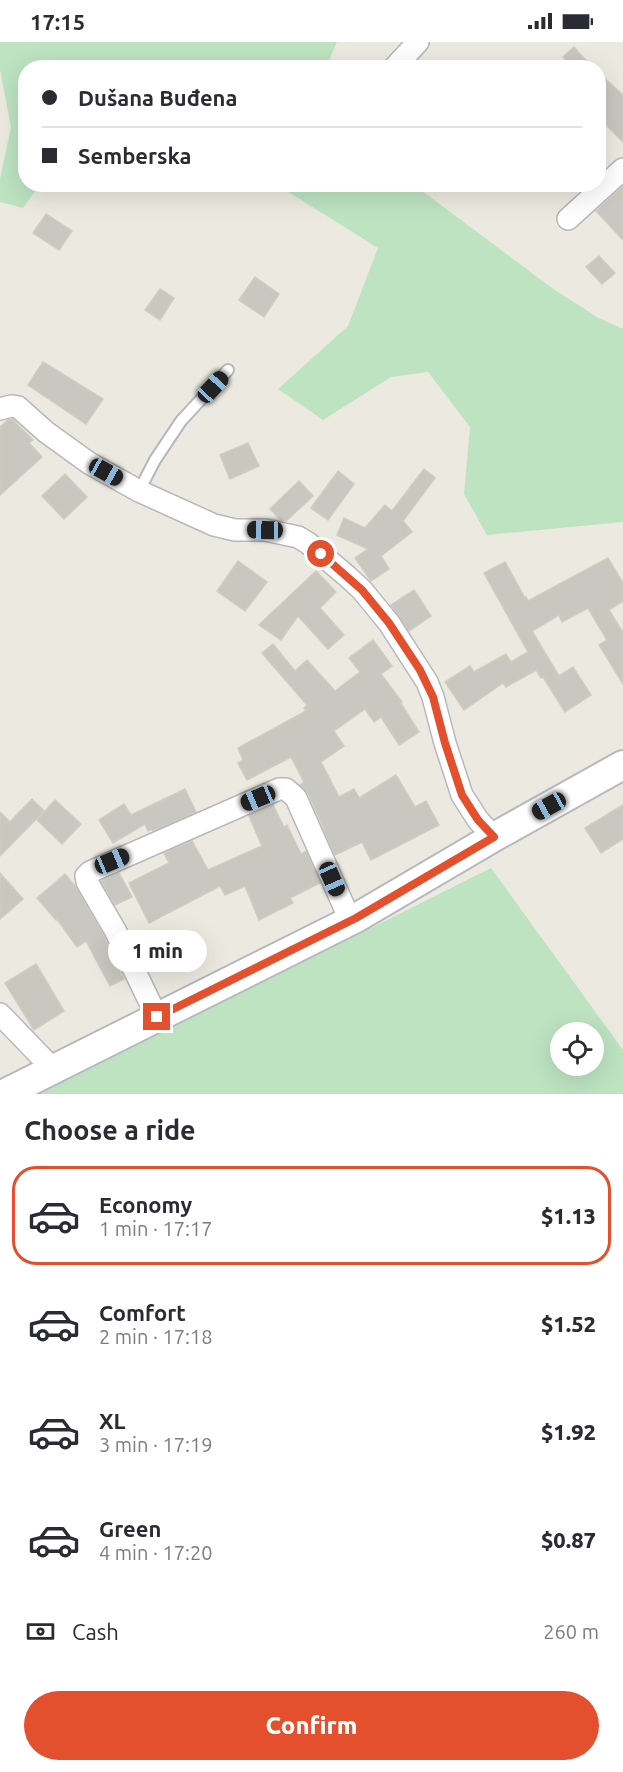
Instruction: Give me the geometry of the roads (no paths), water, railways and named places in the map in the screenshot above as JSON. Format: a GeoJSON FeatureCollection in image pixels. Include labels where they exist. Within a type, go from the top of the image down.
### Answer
{"type":"FeatureCollection","features":[{"type":"Feature","properties":{"kind":"main road"},"geometry":{"type":"LineString","coordinates":[[4,1094],[350,920],[623,765]]}},
{"type":"Feature","properties":{"kind":"street"},"geometry":{"type":"LineString","coordinates":[[401,60],[418,42]]}},
{"type":"Feature","properties":{"kind":"street"},"geometry":{"type":"LineString","coordinates":[[606,184],[623,169]]}},
{"type":"Feature","properties":{"kind":"street"},"geometry":{"type":"LineString","coordinates":[[568,219],[598,192]]}},
{"type":"Feature","properties":{"kind":"street"},"geometry":{"type":"LineString","coordinates":[[0,409],[10,406],[18,407],[46,432],[89,463],[139,491],[214,525],[235,530],[265,530],[298,537],[308,543],[362,590],[389,623],[427,682],[462,795],[478,820],[494,837]]}},
{"type":"Feature","properties":{"kind":"street"},"geometry":{"type":"LineString","coordinates":[[157,1017],[115,930],[87,882],[86,876],[90,872],[279,789],[286,789],[296,798],[350,920]]}},
{"type":"Feature","properties":{"kind":"street"},"geometry":{"type":"LineString","coordinates":[[0,1014],[53,1069]]}},
{"type":"Feature","properties":{"kind":"lane"},"geometry":{"type":"LineString","coordinates":[[139,491],[155,460],[181,421],[228,370]]}}]}
